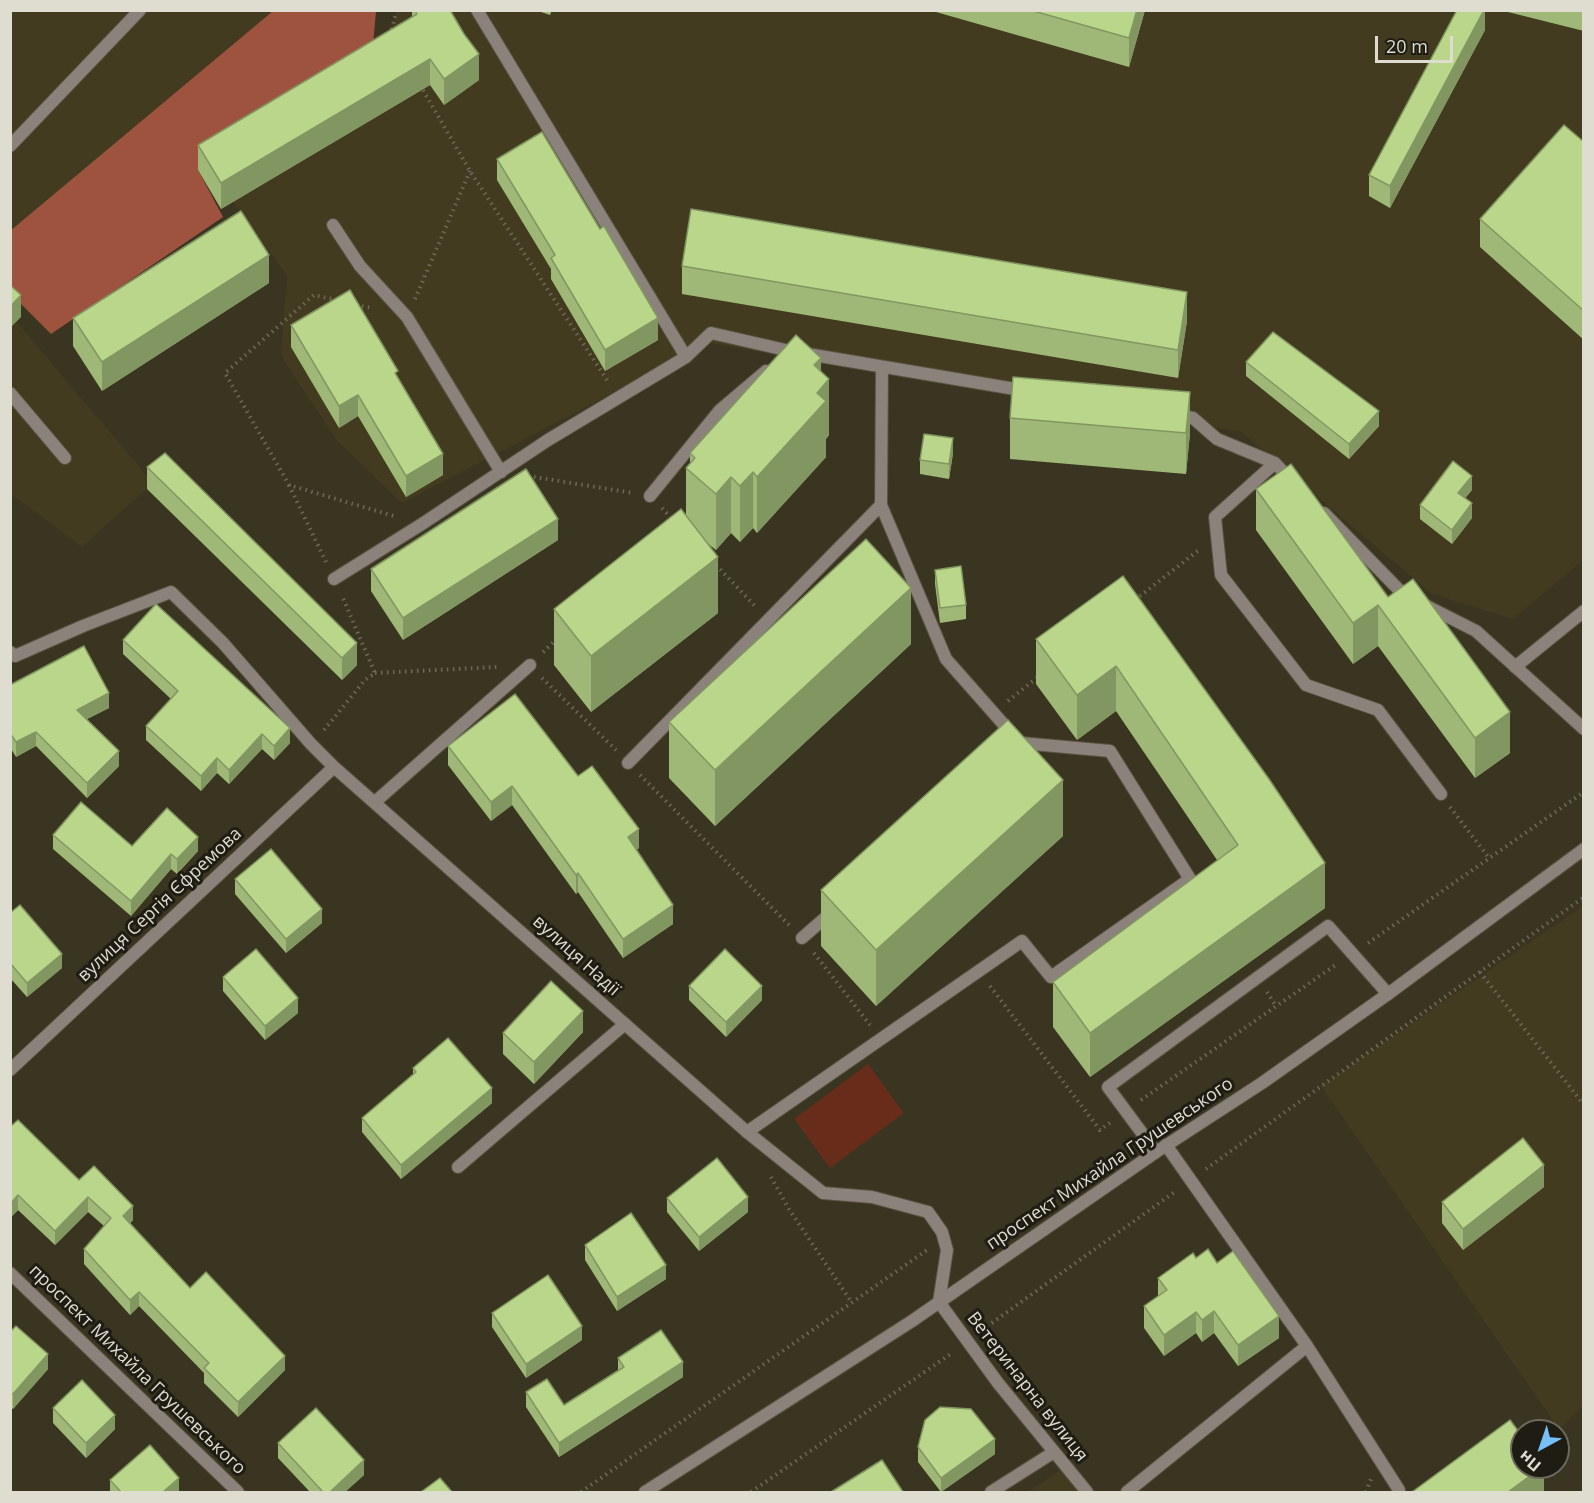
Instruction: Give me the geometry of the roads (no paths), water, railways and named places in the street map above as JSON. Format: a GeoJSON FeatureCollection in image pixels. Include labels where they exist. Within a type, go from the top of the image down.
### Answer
{"type":"FeatureCollection","features":[{"type":"Feature","properties":{"kind":"street"},"geometry":{"type":"LineString","coordinates":[[10,146],[140,10]]}},
{"type":"Feature","properties":{"kind":"street"},"geometry":{"type":"LineString","coordinates":[[477,10],[686,357]]}},
{"type":"Feature","properties":{"kind":"street"},"geometry":{"type":"LineString","coordinates":[[333,225],[360,266],[407,317],[501,472]]}},
{"type":"Feature","properties":{"kind":"street"},"geometry":{"type":"LineString","coordinates":[[334,579],[422,524],[548,440],[686,357],[711,333],[781,359],[882,367],[1044,393]]}},
{"type":"Feature","properties":{"kind":"street"},"geometry":{"type":"LineString","coordinates":[[650,496],[720,410],[781,359]]}},
{"type":"Feature","properties":{"kind":"street"},"geometry":{"type":"LineString","coordinates":[[747,1132],[1022,941],[1051,976],[1190,879],[1110,751],[1017,747],[993,712],[946,659],[881,505],[882,367]]}},
{"type":"Feature","properties":{"kind":"street"},"geometry":{"type":"LineString","coordinates":[[10,393],[65,458]]}},
{"type":"Feature","properties":{"kind":"street"},"geometry":{"type":"LineString","coordinates":[[1159,412],[1193,418],[1217,439],[1275,463],[1299,487]]}},
{"type":"Feature","properties":{"kind":"street"},"geometry":{"type":"LineString","coordinates":[[1275,463],[1215,517],[1221,575],[1306,686],[1378,710],[1441,794]]}},
{"type":"Feature","properties":{"kind":"street"},"geometry":{"type":"LineString","coordinates":[[1315,504],[1403,594],[1476,631],[1584,729]]}},
{"type":"Feature","properties":{"kind":"street"},"geometry":{"type":"LineString","coordinates":[[628,763],[881,505]]}},
{"type":"Feature","properties":{"kind":"street","name":"вулиця Надії"},"geometry":{"type":"LineString","coordinates":[[12,656],[171,592],[224,643],[311,744],[334,766],[747,1132],[823,1193],[872,1197],[928,1212],[942,1232],[946,1250],[939,1302]]}},
{"type":"Feature","properties":{"kind":"street"},"geometry":{"type":"LineString","coordinates":[[1515,667],[1584,610]]}},
{"type":"Feature","properties":{"kind":"street"},"geometry":{"type":"LineString","coordinates":[[375,802],[530,665]]}},
{"type":"Feature","properties":{"kind":"street","name":"вулиця Сергія Єфремова"},"geometry":{"type":"LineString","coordinates":[[10,1070],[334,766]]}},
{"type":"Feature","properties":{"kind":"street","name":"проспект Михайла Грушевського"},"geometry":{"type":"LineString","coordinates":[[645,1492],[939,1302],[1161,1149],[1262,1083],[1582,852]]}},
{"type":"Feature","properties":{"kind":"street"},"geometry":{"type":"LineString","coordinates":[[802,938],[846,899]]}},
{"type":"Feature","properties":{"kind":"street"},"geometry":{"type":"LineString","coordinates":[[1388,994],[1328,926],[1108,1087],[1191,1180],[1306,1346],[1399,1490]]}},
{"type":"Feature","properties":{"kind":"street"},"geometry":{"type":"LineString","coordinates":[[458,1167],[625,1024]]}},
{"type":"Feature","properties":{"kind":"street","name":"проспект Михайла Грушевського"},"geometry":{"type":"LineString","coordinates":[[10,1273],[238,1492]]}},
{"type":"Feature","properties":{"kind":"street","name":"Ветеринарна вулиця"},"geometry":{"type":"LineString","coordinates":[[939,1302],[967,1342],[1086,1492]]}},
{"type":"Feature","properties":{"kind":"street"},"geometry":{"type":"LineString","coordinates":[[1127,1492],[1306,1346]]}},
{"type":"Feature","properties":{"kind":"street"},"geometry":{"type":"LineString","coordinates":[[991,1492],[1054,1452]]}}]}
